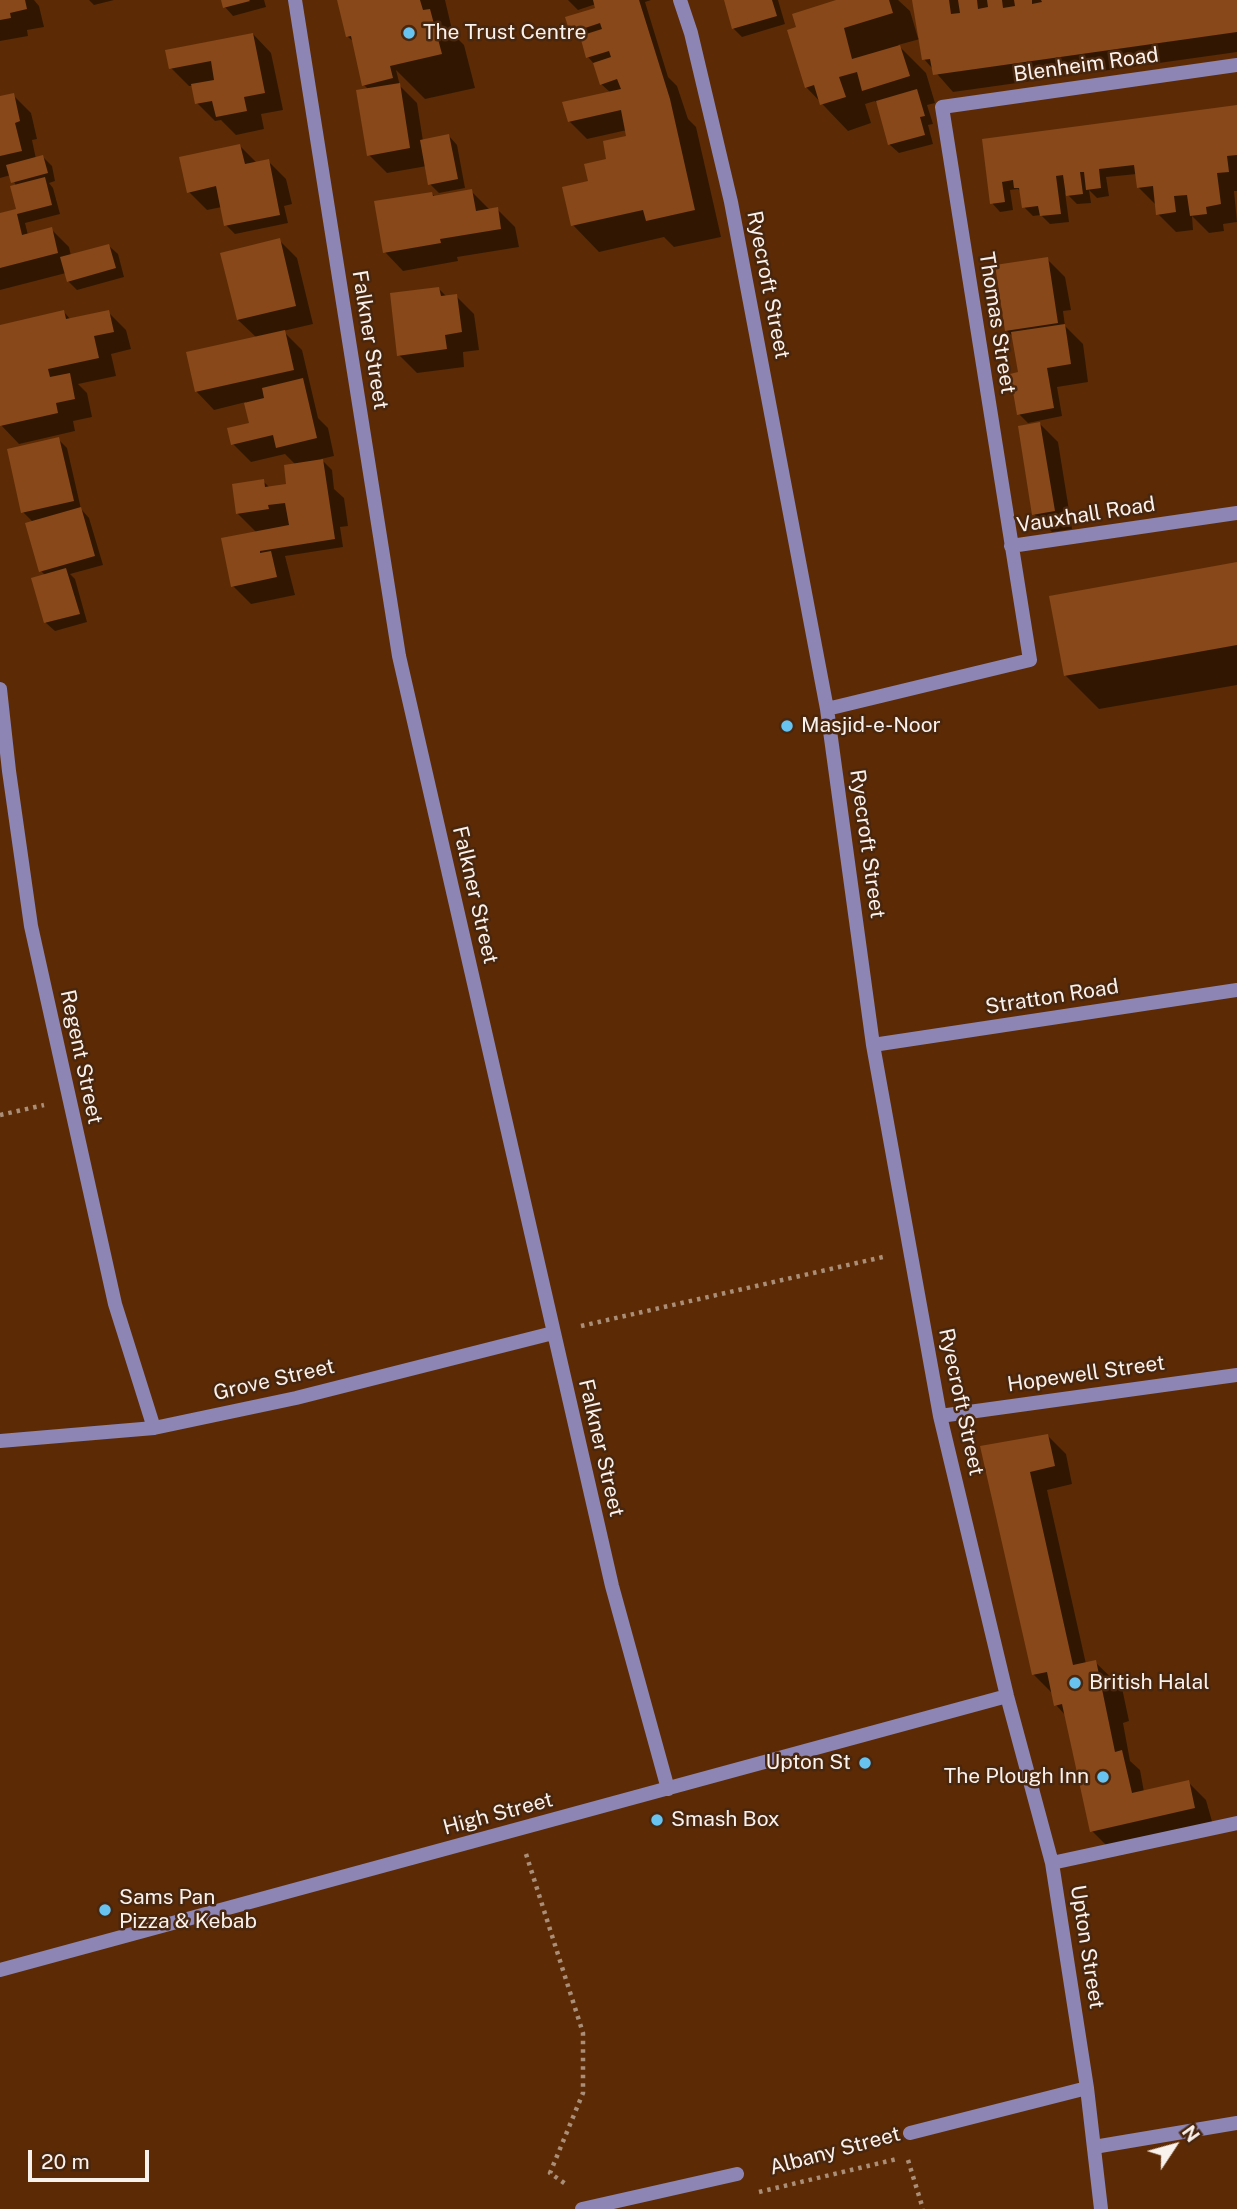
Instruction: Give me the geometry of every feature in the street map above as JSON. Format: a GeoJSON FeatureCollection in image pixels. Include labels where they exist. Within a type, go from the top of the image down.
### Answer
{"type":"FeatureCollection","features":[{"type":"Feature","properties":{"kind":"street","name":"Falkner Street"},"geometry":{"type":"LineString","coordinates":[[295,0],[398,656],[612,1586],[668,1789]]}},
{"type":"Feature","properties":{"kind":"street","name":"Ryecroft Street"},"geometry":{"type":"LineString","coordinates":[[680,0],[691,33],[731,202],[827,709],[873,1045],[940,1416],[1006,1696]]}},
{"type":"Feature","properties":{"kind":"street","name":"Blenheim Road"},"geometry":{"type":"LineString","coordinates":[[942,107],[1237,65]]}},
{"type":"Feature","properties":{"kind":"street","name":"Thomas Street"},"geometry":{"type":"LineString","coordinates":[[942,107],[1010,545]]}},
{"type":"Feature","properties":{"kind":"street","name":"Vauxhall Road"},"geometry":{"type":"LineString","coordinates":[[827,709],[1030,660],[1010,545],[1237,513]]}},
{"type":"Feature","properties":{"kind":"street","name":"Regent Street"},"geometry":{"type":"LineString","coordinates":[[0,689],[31,926],[115,1304],[154,1427]]}},
{"type":"Feature","properties":{"kind":"street","name":"Stratton Road"},"geometry":{"type":"LineString","coordinates":[[873,1045],[1237,990]]}},
{"type":"Feature","properties":{"kind":"street","name":"Grove Street"},"geometry":{"type":"LineString","coordinates":[[0,1441],[154,1427],[296,1398],[553,1333]]}},
{"type":"Feature","properties":{"kind":"street","name":"Hopewell Street"},"geometry":{"type":"LineString","coordinates":[[940,1416],[1237,1375]]}},
{"type":"Feature","properties":{"kind":"street","name":"High Street"},"geometry":{"type":"LineString","coordinates":[[0,1970],[1006,1696]]}},
{"type":"Feature","properties":{"kind":"street","name":"Upton Street"},"geometry":{"type":"LineString","coordinates":[[1006,1696],[1052,1863],[1087,2088],[1101,2209]]}},
{"type":"Feature","properties":{"kind":"street"},"geometry":{"type":"LineString","coordinates":[[1052,1863],[1237,1823]]}},
{"type":"Feature","properties":{"kind":"street","name":"Albany Street"},"geometry":{"type":"LineString","coordinates":[[910,2133],[1087,2088]]}},
{"type":"Feature","properties":{"kind":"street"},"geometry":{"type":"LineString","coordinates":[[1094,2147],[1237,2123]]}},
{"type":"Feature","properties":{"kind":"street"},"geometry":{"type":"LineString","coordinates":[[589,2207],[737,2174]]}},
{"type":"Feature","properties":{"kind":"path"},"geometry":{"type":"LineString","coordinates":[[0,1115],[69,1100]]}},
{"type":"Feature","properties":{"kind":"path"},"geometry":{"type":"LineString","coordinates":[[553,1333],[910,1251]]}},
{"type":"Feature","properties":{"kind":"path"},"geometry":{"type":"LineString","coordinates":[[518,1830],[583,2033],[583,2092],[550,2173],[589,2207]]}},
{"type":"Feature","properties":{"kind":"path","name":"Albany Street"},"geometry":{"type":"LineString","coordinates":[[737,2174],[747,2195],[915,2154],[910,2133]]}},
{"type":"Feature","properties":{"kind":"path"},"geometry":{"type":"LineString","coordinates":[[907,2156],[923,2209]]}},
{"type":"Feature","properties":{"kind":"building"},"geometry":{"type":"Polygon","coordinates":[[[0,0],[25,0],[27,9],[10,13],[11,18],[0,20],[0,0]]]}},
{"type":"Feature","properties":{"kind":"building"},"geometry":{"type":"Polygon","coordinates":[[[221,0],[249,0],[250,1],[223,8],[221,0]]]}},
{"type":"Feature","properties":{"kind":"building","name":"The Trust Centre"},"geometry":{"type":"Polygon","coordinates":[[[337,0],[420,0],[423,10],[430,9],[442,54],[390,66],[393,78],[362,86],[351,36],[346,37],[337,0]]]}},
{"type":"Feature","properties":{"kind":"building"},"geometry":{"type":"Polygon","coordinates":[[[593,0],[639,0],[670,99],[695,210],[646,221],[643,210],[571,226],[562,187],[588,181],[584,164],[606,159],[603,141],[626,136],[621,110],[568,122],[562,102],[621,89],[617,79],[600,85],[593,63],[611,57],[609,51],[586,58],[580,36],[602,29],[600,23],[570,33],[565,17],[595,8],[593,0]]]}},
{"type":"Feature","properties":{"kind":"building"},"geometry":{"type":"Polygon","coordinates":[[[724,0],[772,0],[777,16],[732,29],[724,0]]]}},
{"type":"Feature","properties":{"kind":"building"},"geometry":{"type":"Polygon","coordinates":[[[836,0],[889,0],[893,13],[844,28],[852,59],[900,45],[910,76],[862,91],[857,72],[839,77],[846,97],[820,105],[814,85],[805,88],[787,30],[796,27],[792,14],[836,0]]]}},
{"type":"Feature","properties":{"kind":"building"},"geometry":{"type":"Polygon","coordinates":[[[912,0],[949,0],[951,14],[960,13],[958,0],[977,0],[978,9],[988,7],[987,0],[1002,0],[1003,8],[1015,6],[1014,0],[1032,0],[1032,4],[1042,2],[1041,0],[1237,0],[1237,32],[933,75],[930,59],[922,60],[912,0]]]}},
{"type":"Feature","properties":{"kind":"building"},"geometry":{"type":"Polygon","coordinates":[[[253,33],[265,93],[244,97],[247,111],[216,117],[212,101],[195,104],[191,84],[214,80],[211,61],[169,69],[165,50],[253,33]]]}},
{"type":"Feature","properties":{"kind":"building"},"geometry":{"type":"Polygon","coordinates":[[[400,83],[410,148],[367,156],[356,90],[400,83]]]}},
{"type":"Feature","properties":{"kind":"building"},"geometry":{"type":"Polygon","coordinates":[[[917,89],[925,116],[920,117],[925,135],[888,145],[876,101],[917,89]]]}},
{"type":"Feature","properties":{"kind":"building"},"geometry":{"type":"Polygon","coordinates":[[[14,93],[20,121],[15,123],[22,151],[0,156],[0,96],[14,93]]]}},
{"type":"Feature","properties":{"kind":"building"},"geometry":{"type":"Polygon","coordinates":[[[1237,105],[1237,155],[1227,156],[1229,172],[1217,173],[1221,204],[1206,207],[1207,214],[1190,216],[1187,195],[1174,196],[1176,212],[1156,215],[1153,186],[1137,188],[1134,165],[1099,169],[1101,188],[1086,190],[1084,172],[1080,172],[1083,194],[1066,196],[1063,175],[1056,176],[1061,214],[1040,216],[1038,206],[1022,208],[1019,188],[1014,188],[1013,180],[1002,182],[1005,202],[990,204],[982,139],[1237,105]]]}},
{"type":"Feature","properties":{"kind":"building"},"geometry":{"type":"Polygon","coordinates":[[[449,134],[458,179],[428,185],[420,140],[449,134]]]}},
{"type":"Feature","properties":{"kind":"building"},"geometry":{"type":"Polygon","coordinates":[[[240,144],[245,164],[269,159],[280,215],[224,226],[216,186],[187,193],[179,157],[240,144]]]}},
{"type":"Feature","properties":{"kind":"building"},"geometry":{"type":"Polygon","coordinates":[[[43,155],[48,173],[11,183],[6,165],[43,155]]]}},
{"type":"Feature","properties":{"kind":"building"},"geometry":{"type":"Polygon","coordinates":[[[45,177],[52,205],[17,214],[22,235],[52,227],[58,253],[0,268],[0,213],[16,209],[10,186],[45,177]]]}},
{"type":"Feature","properties":{"kind":"building"},"geometry":{"type":"Polygon","coordinates":[[[472,189],[476,211],[498,207],[501,229],[440,239],[441,243],[383,253],[374,201],[432,192],[433,196],[472,189]]]}},
{"type":"Feature","properties":{"kind":"building"},"geometry":{"type":"Polygon","coordinates":[[[280,238],[296,306],[237,320],[220,253],[280,238]]]}},
{"type":"Feature","properties":{"kind":"building"},"geometry":{"type":"Polygon","coordinates":[[[109,244],[116,268],[67,282],[60,257],[109,244]]]}},
{"type":"Feature","properties":{"kind":"building"},"geometry":{"type":"Polygon","coordinates":[[[1048,257],[1058,323],[1005,331],[995,265],[1048,257]]]}},
{"type":"Feature","properties":{"kind":"building"},"geometry":{"type":"Polygon","coordinates":[[[439,287],[441,296],[457,294],[462,332],[445,335],[447,349],[397,356],[390,293],[439,287]]]}},
{"type":"Feature","properties":{"kind":"building"},"geometry":{"type":"Polygon","coordinates":[[[64,310],[66,319],[109,310],[114,332],[94,336],[99,358],[48,369],[50,377],[70,373],[75,399],[56,403],[58,413],[0,426],[0,325],[64,310]]]}},
{"type":"Feature","properties":{"kind":"building"},"geometry":{"type":"Polygon","coordinates":[[[1065,324],[1071,364],[1047,368],[1054,408],[1017,415],[1010,374],[1018,372],[1011,332],[1065,324]]]}},
{"type":"Feature","properties":{"kind":"building"},"geometry":{"type":"Polygon","coordinates":[[[285,330],[294,370],[195,392],[186,352],[285,330]]]}},
{"type":"Feature","properties":{"kind":"building"},"geometry":{"type":"Polygon","coordinates":[[[303,378],[317,438],[276,448],[273,435],[231,445],[227,428],[249,423],[244,403],[264,398],[262,388],[303,378]]]}},
{"type":"Feature","properties":{"kind":"building"},"geometry":{"type":"Polygon","coordinates":[[[1040,422],[1055,511],[1032,515],[1018,426],[1040,422]]]}},
{"type":"Feature","properties":{"kind":"building"},"geometry":{"type":"Polygon","coordinates":[[[59,437],[74,501],[21,513],[7,449],[59,437]]]}},
{"type":"Feature","properties":{"kind":"building"},"geometry":{"type":"Polygon","coordinates":[[[323,459],[335,539],[260,551],[271,551],[277,577],[231,587],[221,538],[289,525],[285,503],[268,505],[269,509],[236,514],[232,484],[264,479],[265,487],[286,484],[284,465],[323,459]]]}},
{"type":"Feature","properties":{"kind":"building"},"geometry":{"type":"Polygon","coordinates":[[[81,507],[95,556],[39,572],[25,523],[81,507]]]}},
{"type":"Feature","properties":{"kind":"building"},"geometry":{"type":"Polygon","coordinates":[[[1237,562],[1237,645],[1064,676],[1049,596],[1237,562]]]}},
{"type":"Feature","properties":{"kind":"building"},"geometry":{"type":"Polygon","coordinates":[[[66,568],[80,614],[44,623],[31,578],[66,568]]]}},
{"type":"Feature","properties":{"kind":"building"},"geometry":{"type":"Polygon","coordinates":[[[1048,1434],[1055,1466],[1030,1472],[1073,1665],[1096,1660],[1115,1752],[1122,1750],[1132,1793],[1189,1780],[1195,1808],[1090,1832],[1062,1704],[1054,1706],[1047,1672],[1032,1675],[980,1446],[1048,1434]]]}},
{"type":"Feature","properties":{"kind":"place","name":"The Trust Centre"},"geometry":{"type":"Point","coordinates":[409,33]}},
{"type":"Feature","properties":{"kind":"place","name":"Masjid-e-Noor"},"geometry":{"type":"Point","coordinates":[787,726]}},
{"type":"Feature","properties":{"kind":"place","name":"British Halal"},"geometry":{"type":"Point","coordinates":[1075,1683]}},
{"type":"Feature","properties":{"kind":"place","name":"Upton St"},"geometry":{"type":"Point","coordinates":[865,1763]}},
{"type":"Feature","properties":{"kind":"place","name":"The Plough Inn"},"geometry":{"type":"Point","coordinates":[1103,1777]}},
{"type":"Feature","properties":{"kind":"place","name":"Smash Box"},"geometry":{"type":"Point","coordinates":[657,1820]}},
{"type":"Feature","properties":{"kind":"place","name":"Sams Pan Pizza & Kebab"},"geometry":{"type":"Point","coordinates":[105,1910]}}]}
